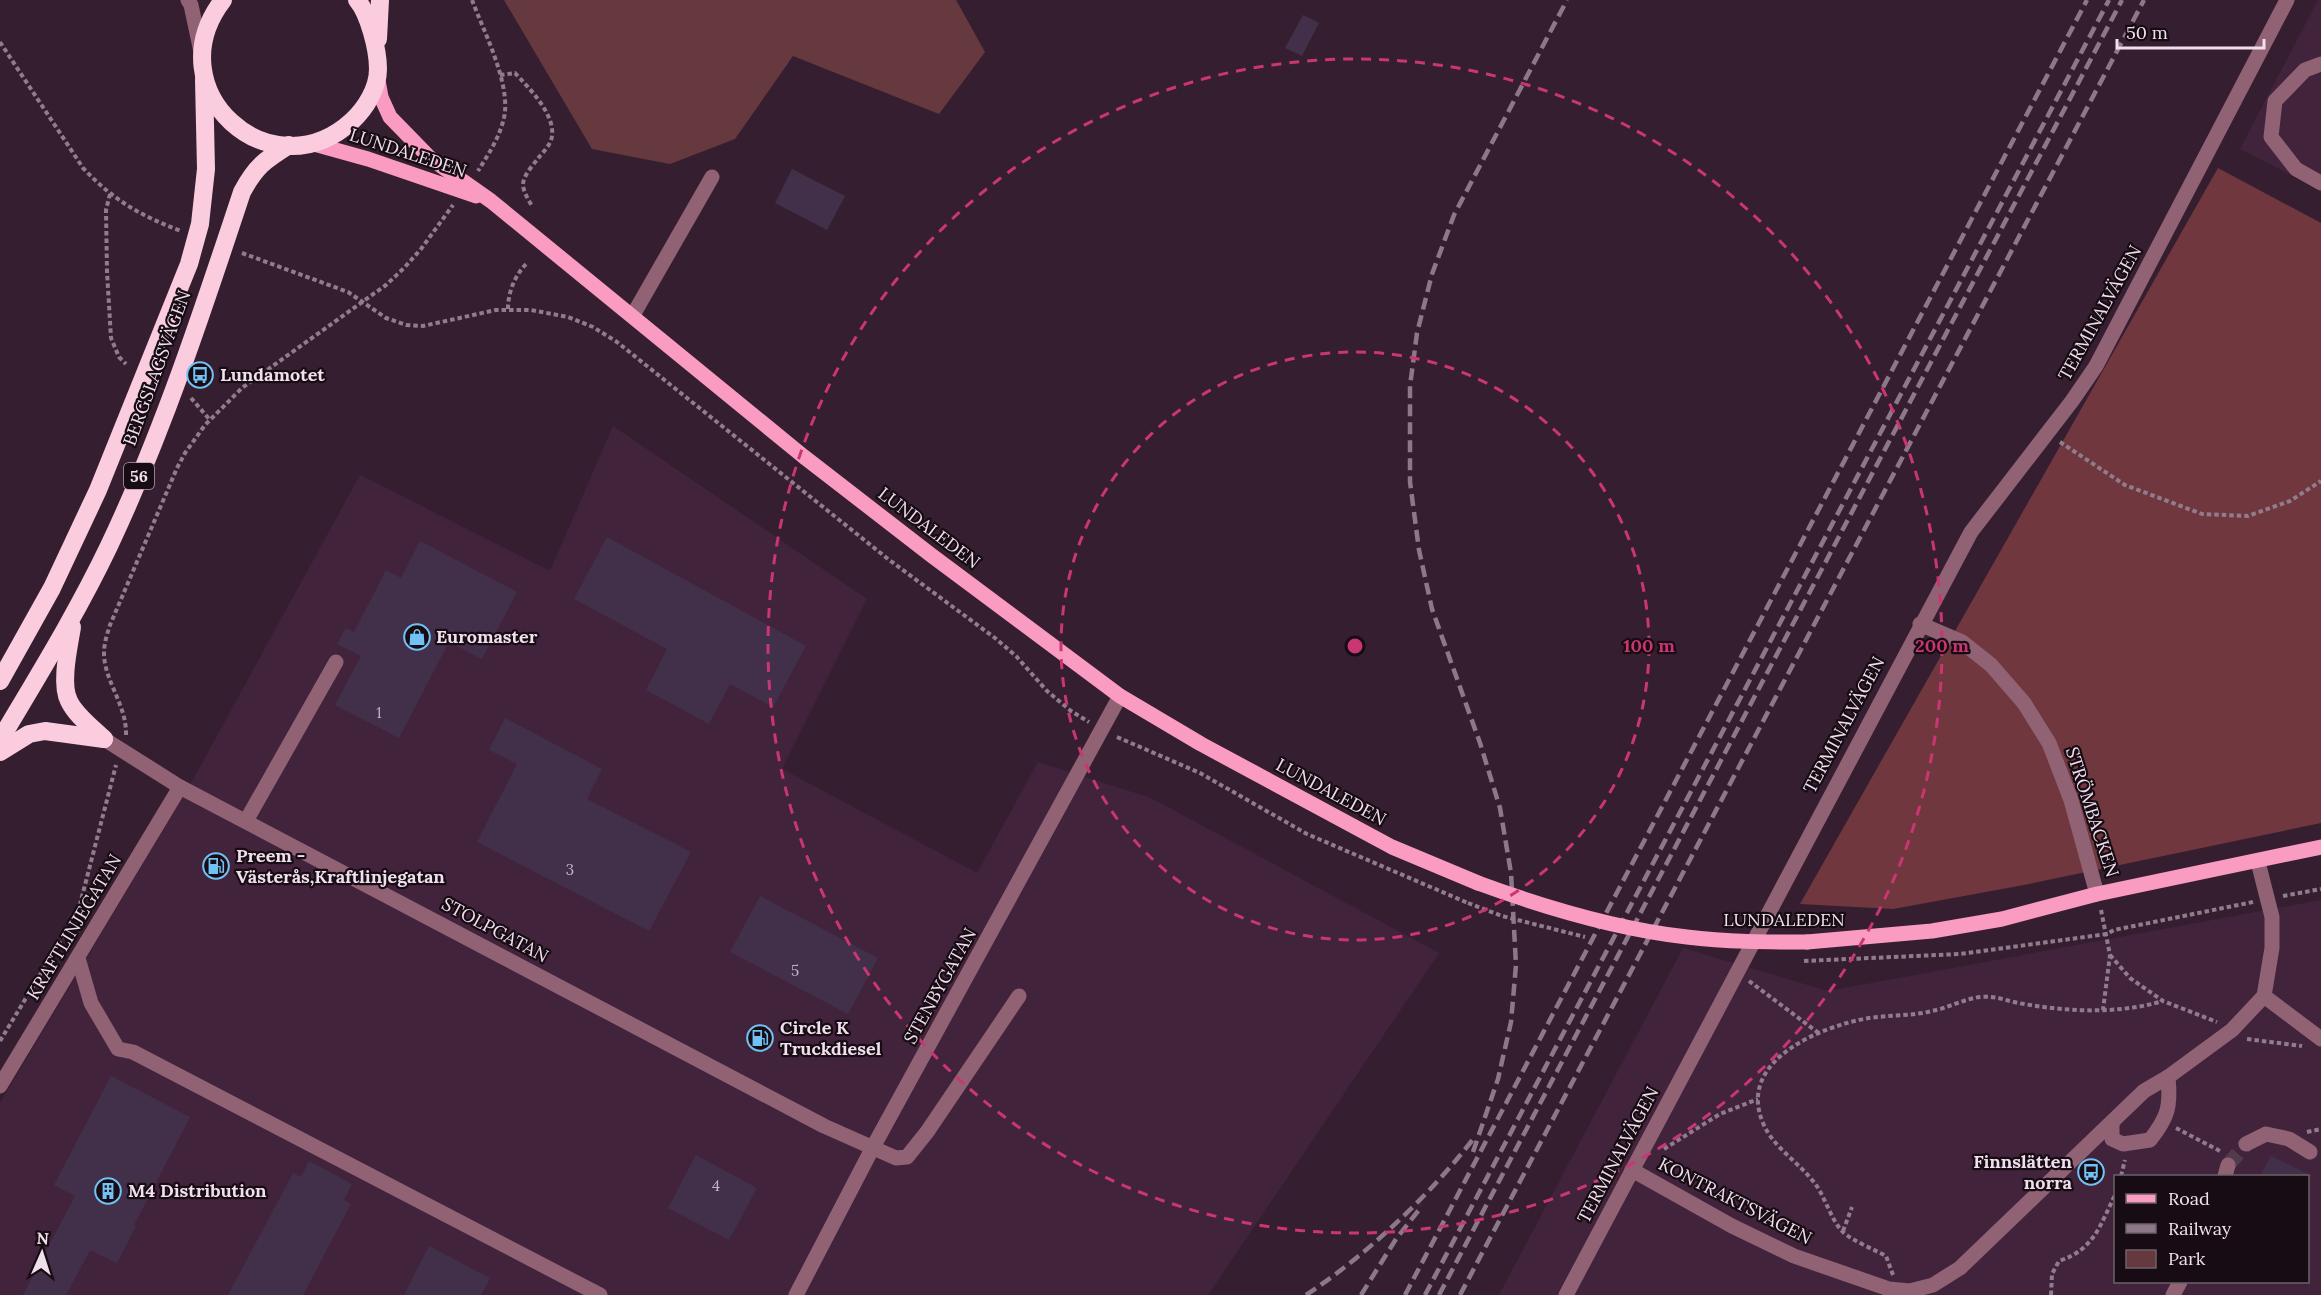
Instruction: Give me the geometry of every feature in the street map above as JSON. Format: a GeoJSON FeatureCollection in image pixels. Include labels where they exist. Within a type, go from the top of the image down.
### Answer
{"type":"FeatureCollection","features":[{"type":"Feature","properties":{"kind":"highway","name":"56"},"geometry":{"type":"LineString","coordinates":[[223,0],[209,25],[202,58],[204,80],[214,102],[228,121],[248,135],[266,142],[289,145],[314,144],[336,135],[364,108],[378,81]]}},
{"type":"Feature","properties":{"kind":"highway"},"geometry":{"type":"LineString","coordinates":[[357,0],[366,13],[376,52]]}},
{"type":"Feature","properties":{"kind":"highway"},"geometry":{"type":"LineString","coordinates":[[378,81],[376,52],[380,0]]}},
{"type":"Feature","properties":{"kind":"highway","name":"BERGSLAGSVÄGEN"},"geometry":{"type":"LineString","coordinates":[[0,681],[52,588],[98,490],[189,264],[200,224],[206,170],[204,80]]}},
{"type":"Feature","properties":{"kind":"highway","name":"BERGSLAGSVÄGEN"},"geometry":{"type":"LineString","coordinates":[[0,740],[72,620],[110,544],[152,444],[242,192],[250,176],[264,160],[289,145]]}},
{"type":"Feature","properties":{"kind":"highway"},"geometry":{"type":"LineString","coordinates":[[72,620],[65,683],[68,701],[104,739]]}},
{"type":"Feature","properties":{"kind":"highway"},"geometry":{"type":"LineString","coordinates":[[0,753],[29,734],[45,731],[104,739]]}},
{"type":"Feature","properties":{"kind":"main road","name":"LUNDALEDEN"},"geometry":{"type":"LineString","coordinates":[[378,81],[381,97],[390,117],[400,130],[430,158],[490,201],[633,315],[803,456],[1120,696],[1201,744],[1392,847],[1478,883],[1528,901],[1608,923],[1687,938],[1807,942],[1932,931],[2002,919],[2097,894],[2321,847]]}},
{"type":"Feature","properties":{"kind":"main road","name":"LUNDALEDEN"},"geometry":{"type":"LineString","coordinates":[[314,144],[368,159],[490,201]]}},
{"type":"Feature","properties":{"kind":"street"},"geometry":{"type":"LineString","coordinates":[[188,0],[202,58]]}},
{"type":"Feature","properties":{"kind":"street","name":"TERMINALVÄGEN"},"geometry":{"type":"LineString","coordinates":[[1566,1295],[1920,624],[1971,532],[2073,401],[2096,366],[2287,0]]}},
{"type":"Feature","properties":{"kind":"street"},"geometry":{"type":"LineString","coordinates":[[2321,64],[2306,70],[2275,101],[2271,137],[2296,169],[2321,183]]}},
{"type":"Feature","properties":{"kind":"street"},"geometry":{"type":"LineString","coordinates":[[633,315],[712,177]]}},
{"type":"Feature","properties":{"kind":"street","name":"STRÖMBACKEN"},"geometry":{"type":"LineString","coordinates":[[1920,624],[1962,642],[1991,665],[2024,704],[2049,743],[2071,800],[2097,894]]}},
{"type":"Feature","properties":{"kind":"street"},"geometry":{"type":"LineString","coordinates":[[246,821],[336,662]]}},
{"type":"Feature","properties":{"kind":"street","name":"STENBYGATAN"},"geometry":{"type":"LineString","coordinates":[[796,1295],[872,1149],[1120,696]]}},
{"type":"Feature","properties":{"kind":"street","name":"STOLPGATAN"},"geometry":{"type":"LineString","coordinates":[[104,739],[180,787],[872,1149],[896,1158],[907,1157],[927,1132],[1019,996]]}},
{"type":"Feature","properties":{"kind":"street","name":"KRAFTLINJEGATAN"},"geometry":{"type":"LineString","coordinates":[[0,1086],[180,787]]}},
{"type":"Feature","properties":{"kind":"street"},"geometry":{"type":"LineString","coordinates":[[1892,1289],[1910,1291],[1933,1285],[1960,1268],[2144,1091],[2168,1077],[2232,1030],[2264,996],[2272,948],[2272,917],[2258,862]]}},
{"type":"Feature","properties":{"kind":"street"},"geometry":{"type":"LineString","coordinates":[[78,958],[91,1003],[118,1049],[133,1052],[600,1295]]}},
{"type":"Feature","properties":{"kind":"street"},"geometry":{"type":"LineString","coordinates":[[2264,996],[2321,1039]]}},
{"type":"Feature","properties":{"kind":"street"},"geometry":{"type":"LineString","coordinates":[[2112,1122],[2112,1139],[2123,1144],[2150,1140],[2164,1122],[2169,1101],[2168,1077]]}},
{"type":"Feature","properties":{"kind":"street"},"geometry":{"type":"LineString","coordinates":[[2246,1144],[2266,1134],[2289,1139],[2310,1152]]}},
{"type":"Feature","properties":{"kind":"street","name":"KONTRAKTSVÄGEN"},"geometry":{"type":"LineString","coordinates":[[1632,1170],[1732,1226],[1794,1256],[1892,1289]]}},
{"type":"Feature","properties":{"kind":"path"},"geometry":{"type":"LineString","coordinates":[[472,0],[500,75],[504,91],[505,112],[495,143],[478,171]]}},
{"type":"Feature","properties":{"kind":"path"},"geometry":{"type":"LineString","coordinates":[[0,42],[83,168],[110,194],[141,214],[182,231]]}},
{"type":"Feature","properties":{"kind":"path"},"geometry":{"type":"LineString","coordinates":[[500,75],[515,73],[546,113],[551,126],[552,137],[548,148],[526,174],[523,183],[532,206]]}},
{"type":"Feature","properties":{"kind":"path"},"geometry":{"type":"LineString","coordinates":[[110,194],[106,210],[106,262],[111,338],[119,357],[126,364]]}},
{"type":"Feature","properties":{"kind":"path"},"geometry":{"type":"LineString","coordinates":[[0,1041],[78,912],[126,732],[122,709],[105,666],[104,653],[110,625],[185,453],[210,420],[242,388],[364,301],[404,268],[455,201]]}},
{"type":"Feature","properties":{"kind":"path"},"geometry":{"type":"LineString","coordinates":[[242,253],[348,292],[386,318],[406,325],[423,326],[508,309],[568,316],[593,327],[616,342],[888,559],[995,638],[1016,656],[1047,691],[1071,711],[1102,730],[1200,773],[1307,834],[1468,903]]}},
{"type":"Feature","properties":{"kind":"path"},"geometry":{"type":"LineString","coordinates":[[508,309],[508,297],[520,270],[527,263]]}},
{"type":"Feature","properties":{"kind":"path"},"geometry":{"type":"LineString","coordinates":[[191,398],[210,420]]}},
{"type":"Feature","properties":{"kind":"path"},"geometry":{"type":"LineString","coordinates":[[2047,434],[2125,485],[2202,514],[2248,516],[2289,501],[2321,481]]}},
{"type":"Feature","properties":{"kind":"path"},"geometry":{"type":"LineString","coordinates":[[1804,961],[1960,954],[2107,934],[2114,930],[2321,889]]}},
{"type":"Feature","properties":{"kind":"path"},"geometry":{"type":"LineString","coordinates":[[2097,894],[2110,955],[2103,1010]]}},
{"type":"Feature","properties":{"kind":"path"},"geometry":{"type":"LineString","coordinates":[[1892,1289],[1892,1266],[1886,1256],[1843,1232],[1814,1182],[1767,1131],[1760,1113],[1758,1099],[1761,1081],[1767,1069],[1793,1046],[1846,1023],[1930,1012],[1978,997],[1996,997],[2024,1004],[2083,1011],[2143,1007],[2163,1001],[2130,978],[2110,955]]}},
{"type":"Feature","properties":{"kind":"path"},"geometry":{"type":"LineString","coordinates":[[1736,972],[1820,1034]]}},
{"type":"Feature","properties":{"kind":"path"},"geometry":{"type":"LineString","coordinates":[[1659,1152],[1720,1114],[1758,1099]]}},
{"type":"Feature","properties":{"kind":"path"},"geometry":{"type":"LineString","coordinates":[[2164,1122],[2226,1165]]}},
{"type":"Feature","properties":{"kind":"path"},"geometry":{"type":"LineString","coordinates":[[2051,1295],[2052,1274],[2059,1261],[2074,1256],[2089,1245],[2114,1195]]}},
{"type":"Feature","properties":{"kind":"path"},"geometry":{"type":"LineString","coordinates":[[1843,1232],[1852,1207]]}},
{"type":"Feature","properties":{"kind":"shaded area"},"geometry":{"type":"Polygon","coordinates":[[[2318,0],[2321,0],[2321,190],[2240,149],[2318,0]]]}},
{"type":"Feature","properties":{"kind":"shaded area"},"geometry":{"type":"Polygon","coordinates":[[[2218,168],[2321,223],[2321,823],[2024,885],[1893,909],[1800,904],[2218,168]]]}},
{"type":"Feature","properties":{"kind":"shaded area"},"geometry":{"type":"Polygon","coordinates":[[[613,426],[867,599],[782,769],[977,873],[1038,762],[1151,798],[1439,953],[1208,1295],[0,1295],[0,1103],[190,785],[360,475],[550,571],[613,426]]]}},
{"type":"Feature","properties":{"kind":"shaded area"},"geometry":{"type":"Polygon","coordinates":[[[2321,900],[2321,1295],[1499,1295],[1683,948],[1828,991],[2321,900]]]}},
{"type":"Feature","properties":{"kind":"green space"},"geometry":{"type":"Polygon","coordinates":[[[504,0],[956,0],[985,52],[939,114],[793,56],[735,139],[670,164],[592,149],[504,0]]]}},
{"type":"Feature","properties":{"kind":"building"},"geometry":{"type":"Polygon","coordinates":[[[1303,15],[1319,23],[1302,56],[1285,48],[1303,15]]]}},
{"type":"Feature","properties":{"kind":"building"},"geometry":{"type":"Polygon","coordinates":[[[792,169],[845,196],[827,230],[775,203],[792,169]]]}},
{"type":"Feature","properties":{"kind":"building"},"geometry":{"type":"Polygon","coordinates":[[[607,537],[806,646],[773,707],[730,684],[709,724],[646,690],[667,649],[574,599],[607,537]]]}},
{"type":"Feature","properties":{"kind":"building","name":"Euromaster"},"geometry":{"type":"Polygon","coordinates":[[[420,541],[517,592],[482,659],[449,642],[399,738],[335,705],[361,656],[337,644],[346,628],[354,632],[386,570],[401,578],[420,541]]]}},
{"type":"Feature","properties":{"kind":"building"},"geometry":{"type":"Polygon","coordinates":[[[505,718],[602,769],[587,799],[691,852],[649,931],[477,842],[517,764],[489,750],[505,718]]]}},
{"type":"Feature","properties":{"kind":"building"},"geometry":{"type":"Polygon","coordinates":[[[760,896],[878,958],[848,1014],[730,952],[760,896]]]}},
{"type":"Feature","properties":{"kind":"building","name":"M4 Distribution"},"geometry":{"type":"Polygon","coordinates":[[[111,1076],[190,1117],[117,1263],[90,1250],[66,1295],[23,1295],[75,1196],[54,1185],[111,1076]]]}},
{"type":"Feature","properties":{"kind":"building"},"geometry":{"type":"Polygon","coordinates":[[[696,1155],[757,1188],[729,1240],[668,1208],[696,1155]]]}},
{"type":"Feature","properties":{"kind":"building"},"geometry":{"type":"Polygon","coordinates":[[[2271,1156],[2313,1176],[2309,1175],[2261,1175],[2271,1156]]]}},
{"type":"Feature","properties":{"kind":"building"},"geometry":{"type":"Polygon","coordinates":[[[309,1161],[352,1184],[344,1200],[351,1204],[303,1295],[228,1295],[293,1173],[301,1177],[309,1161]]]}},
{"type":"Feature","properties":{"kind":"building"},"geometry":{"type":"Polygon","coordinates":[[[429,1246],[490,1278],[481,1295],[404,1295],[429,1246]]]}},
{"type":"Feature","properties":{"kind":"tunnel"},"geometry":{"type":"LineString","coordinates":[[2228,1165],[2246,1144]]}},
{"type":"Feature","properties":{"kind":"railway"},"geometry":{"type":"LineString","coordinates":[[1473,1152],[1498,1079],[1511,1022],[1516,965],[1511,873],[1500,808],[1480,743],[1432,609],[1419,550],[1410,482],[1410,386],[1417,333],[1432,274],[1454,215],[1567,0]]}},
{"type":"Feature","properties":{"kind":"railway"},"geometry":{"type":"LineString","coordinates":[[1405,1295],[2087,0]]}},
{"type":"Feature","properties":{"kind":"railway"},"geometry":{"type":"LineString","coordinates":[[1425,1295],[2109,0]]}},
{"type":"Feature","properties":{"kind":"railway"},"geometry":{"type":"LineString","coordinates":[[1439,1295],[2122,0]]}},
{"type":"Feature","properties":{"kind":"railway"},"geometry":{"type":"LineString","coordinates":[[1460,1295],[2144,0]]}},
{"type":"Feature","properties":{"kind":"railway"},"geometry":{"type":"LineString","coordinates":[[1306,1295],[1375,1243],[1437,1181],[1474,1138]]}},
{"type":"Feature","properties":{"kind":"railway"},"geometry":{"type":"LineString","coordinates":[[1361,1295],[1396,1239],[1422,1206]]}},
{"type":"Feature","properties":{"kind":"place","name":"Lundamotet"},"geometry":{"type":"Point","coordinates":[200,375]}},
{"type":"Feature","properties":{"kind":"place","name":"Euromaster"},"geometry":{"type":"Point","coordinates":[417,637]}},
{"type":"Feature","properties":{"kind":"place","name":"Preem - Västerås,Kraftlinjegatan"},"geometry":{"type":"Point","coordinates":[216,866]}},
{"type":"Feature","properties":{"kind":"place","name":"Circle K Truckdiesel"},"geometry":{"type":"Point","coordinates":[760,1038]}},
{"type":"Feature","properties":{"kind":"place","name":"Finnslätten norra"},"geometry":{"type":"Point","coordinates":[2091,1172]}},
{"type":"Feature","properties":{"kind":"place","name":"M4 Distribution"},"geometry":{"type":"Point","coordinates":[108,1191]}}]}
